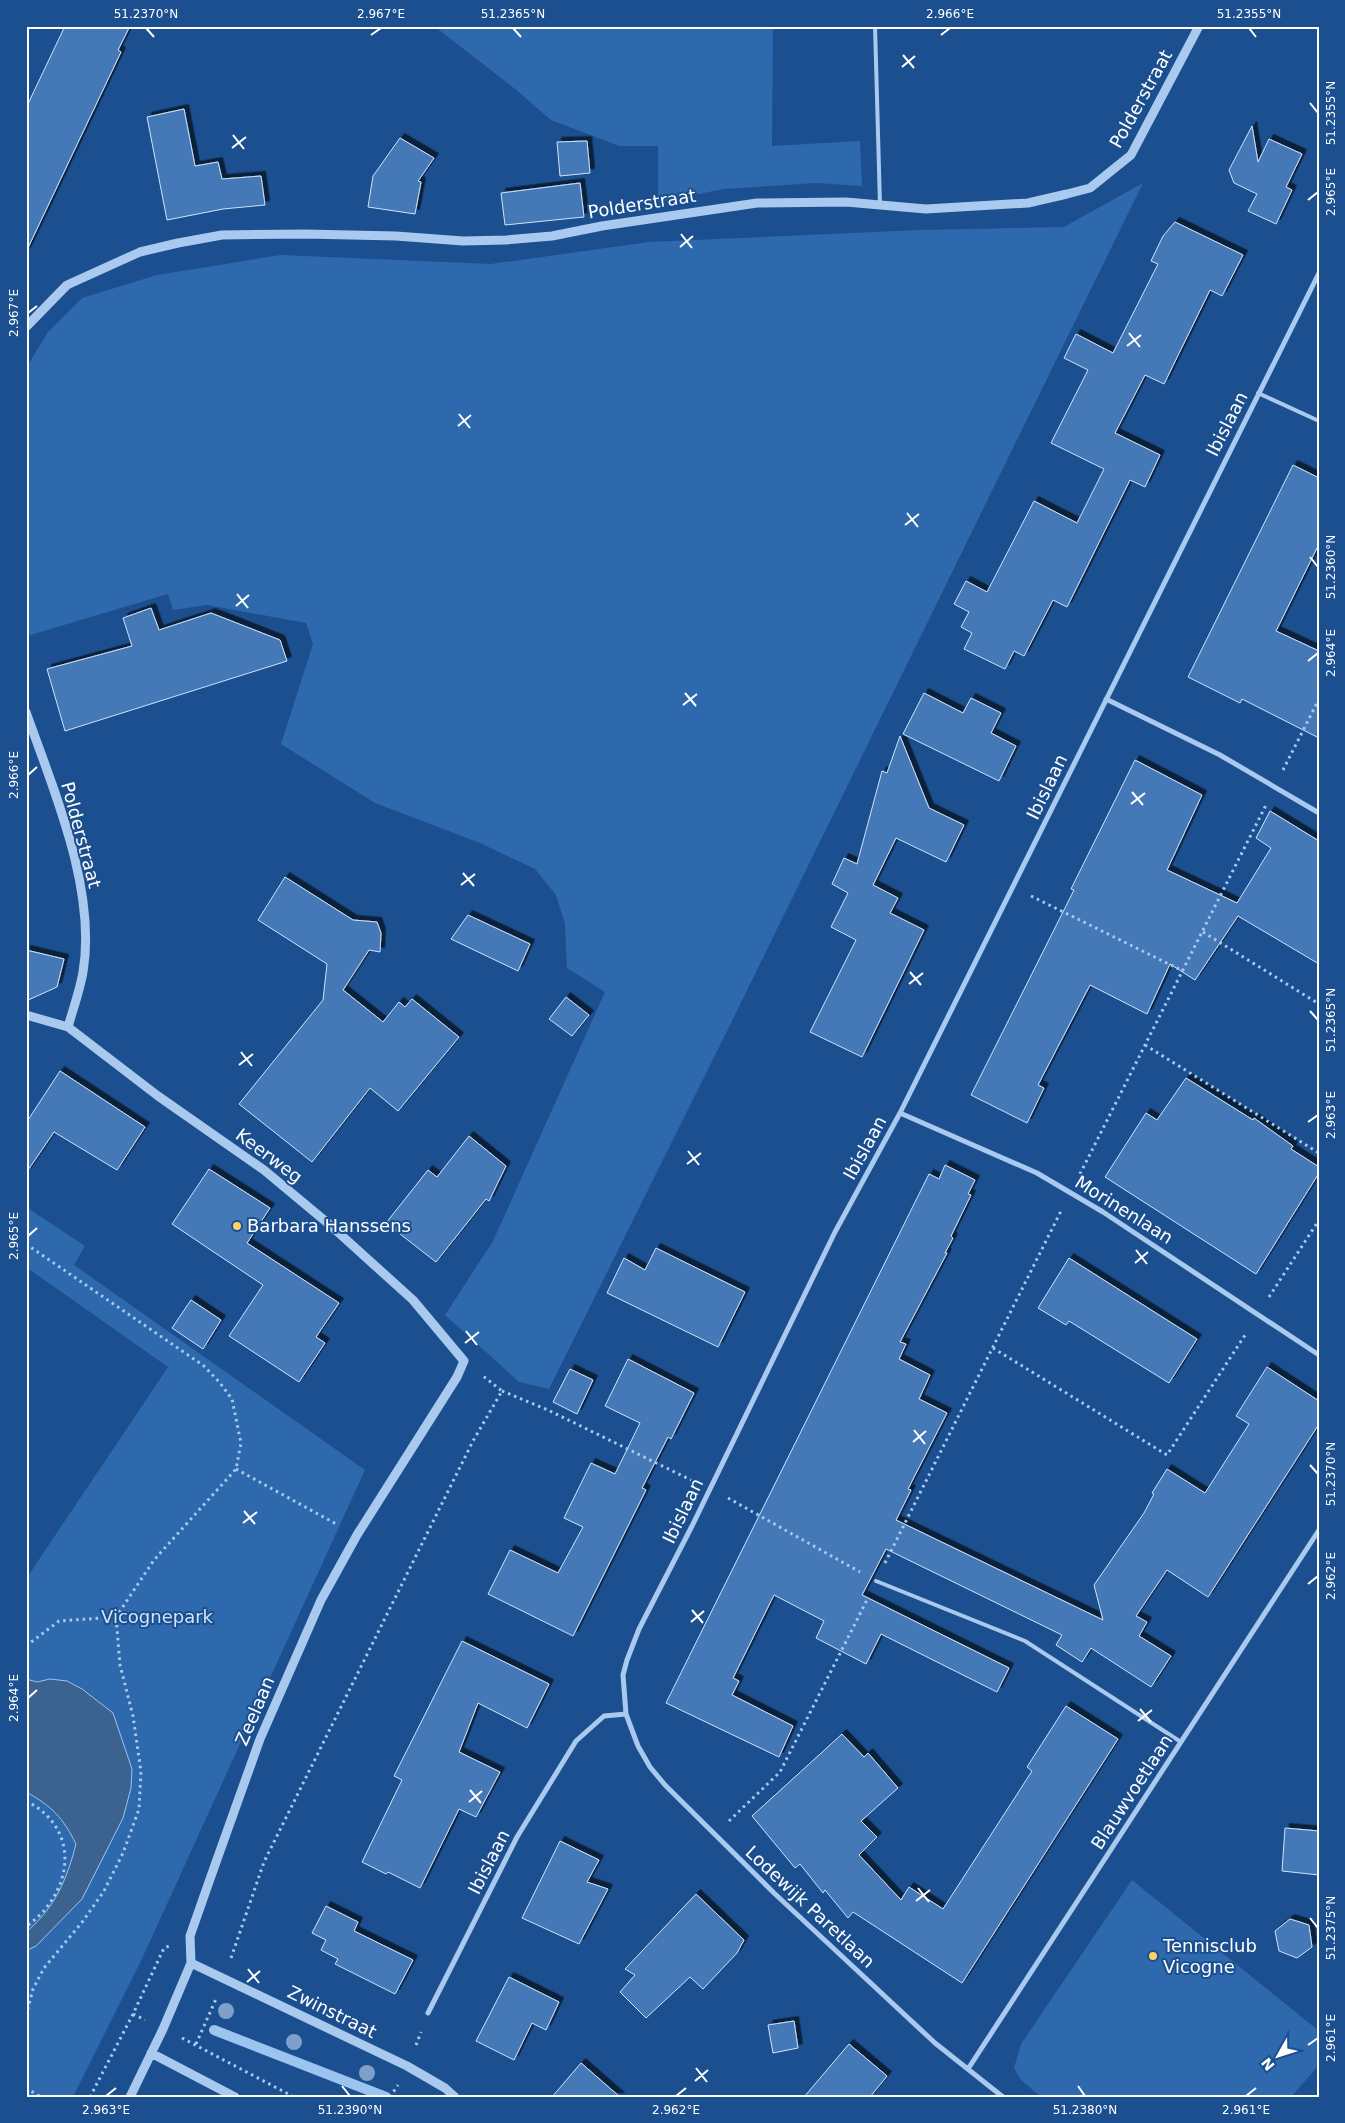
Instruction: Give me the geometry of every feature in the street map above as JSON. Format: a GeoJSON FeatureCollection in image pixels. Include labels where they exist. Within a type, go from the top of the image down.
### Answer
{"type":"FeatureCollection","features":[{"type":"Feature","properties":{"kind":"street","name":"Polderstraat"},"geometry":{"type":"LineString","coordinates":[[26,327],[67,285],[140,252],[222,235],[396,236],[463,241],[506,240],[552,236],[602,226],[757,203],[804,201],[926,209],[1028,203],[1090,188],[1131,155],[1199,26]]}},
{"type":"Feature","properties":{"kind":"street","name":"Ibislaan"},"geometry":{"type":"LineString","coordinates":[[428,2013],[517,1837],[576,1741],[604,1716],[626,1714],[624,1675],[636,1637],[835,1232],[900,1113],[1319,272]]}},
{"type":"Feature","properties":{"kind":"street"},"geometry":{"type":"LineString","coordinates":[[1106,699],[1220,755],[1319,813]]}},
{"type":"Feature","properties":{"kind":"street","name":"Polderstraat"},"geometry":{"type":"LineString","coordinates":[[26,712],[61,811],[81,883],[85,931],[83,971],[68,1027]]}},
{"type":"Feature","properties":{"kind":"street","name":"Keerweg"},"geometry":{"type":"LineString","coordinates":[[26,1015],[68,1027],[158,1096],[264,1170],[330,1225],[413,1300],[464,1361]]}},
{"type":"Feature","properties":{"kind":"street","name":"Morinenlaan"},"geometry":{"type":"LineString","coordinates":[[900,1113],[1028,1169],[1070,1192],[1175,1258],[1319,1355]]}},
{"type":"Feature","properties":{"kind":"street","name":"Zeelaan"},"geometry":{"type":"LineString","coordinates":[[130,2097],[152,2053],[191,1962],[190,1936],[260,1739],[321,1600],[357,1535],[457,1377],[464,1361]]}},
{"type":"Feature","properties":{"kind":"street","name":"Blauwvoetlaan"},"geometry":{"type":"LineString","coordinates":[[968,2068],[1319,1530]]}},
{"type":"Feature","properties":{"kind":"street","name":"Lodewijk Paretlaan"},"geometry":{"type":"LineString","coordinates":[[626,1714],[638,1746],[650,1767],[665,1785],[774,1893],[935,2043],[1003,2097]]}},
{"type":"Feature","properties":{"kind":"street","name":"Zwinstraat"},"geometry":{"type":"LineString","coordinates":[[191,1962],[407,2066],[445,2088],[455,2097]]}},
{"type":"Feature","properties":{"kind":"street"},"geometry":{"type":"LineString","coordinates":[[152,2053],[235,2097]]}},
{"type":"Feature","properties":{"kind":"lane"},"geometry":{"type":"LineString","coordinates":[[875,26],[880,205]]}},
{"type":"Feature","properties":{"kind":"lane"},"geometry":{"type":"LineString","coordinates":[[1258,393],[1319,421]]}},
{"type":"Feature","properties":{"kind":"lane"},"geometry":{"type":"LineString","coordinates":[[876,1581],[1025,1641],[1181,1742]]}},
{"type":"Feature","properties":{"kind":"path"},"geometry":{"type":"LineString","coordinates":[[714,1834],[780,1772],[1319,699]]}},
{"type":"Feature","properties":{"kind":"path"},"geometry":{"type":"LineString","coordinates":[[1012,887],[1183,971]]}},
{"type":"Feature","properties":{"kind":"path"},"geometry":{"type":"LineString","coordinates":[[1203,932],[1319,1004]]}},
{"type":"Feature","properties":{"kind":"path"},"geometry":{"type":"LineString","coordinates":[[1146,1045],[1319,1153]]}},
{"type":"Feature","properties":{"kind":"path"},"geometry":{"type":"LineString","coordinates":[[993,1348],[1167,1455],[1319,1220]]}},
{"type":"Feature","properties":{"kind":"path"},"geometry":{"type":"LineString","coordinates":[[26,1244],[204,1366],[232,1399],[239,1424],[241,1443],[236,1469],[154,1560],[116,1617],[120,1664],[133,1716],[141,1772],[139,1809],[124,1853],[104,1891],[83,1921],[44,1968],[33,1989],[26,2016]]}},
{"type":"Feature","properties":{"kind":"path"},"geometry":{"type":"LineString","coordinates":[[464,1361],[502,1391],[548,1410],[710,1488],[876,1581]]}},
{"type":"Feature","properties":{"kind":"path"},"geometry":{"type":"LineString","coordinates":[[294,2097],[196,2044],[225,1978],[264,1862],[473,1441],[502,1391]]}},
{"type":"Feature","properties":{"kind":"path"},"geometry":{"type":"LineString","coordinates":[[236,1469],[357,1535]]}},
{"type":"Feature","properties":{"kind":"path"},"geometry":{"type":"LineString","coordinates":[[26,1646],[59,1621],[116,1617]]}},
{"type":"Feature","properties":{"kind":"path"},"geometry":{"type":"LineString","coordinates":[[26,1801],[52,1819],[65,1847],[63,1872],[56,1891],[46,1909],[26,1927]]}},
{"type":"Feature","properties":{"kind":"path"},"geometry":{"type":"LineString","coordinates":[[90,2097],[133,2014],[164,1948],[190,1936]]}},
{"type":"Feature","properties":{"kind":"path"},"geometry":{"type":"LineString","coordinates":[[407,2066],[428,2013]]}},
{"type":"Feature","properties":{"kind":"path"},"geometry":{"type":"LineString","coordinates":[[390,2097],[399,2082]]}},
{"type":"Feature","properties":{"kind":"path"},"geometry":{"type":"LineString","coordinates":[[26,2088],[41,2097]]}},
{"type":"Feature","properties":{"kind":"green space"},"geometry":{"type":"Polygon","coordinates":[[[434,26],[773,26],[772,146],[860,141],[862,186],[816,183],[724,189],[658,202],[658,146],[619,146],[551,120],[515,89],[434,26]]]}},
{"type":"Feature","properties":{"kind":"green space"},"geometry":{"type":"Polygon","coordinates":[[[1143,183],[732,1021],[549,1389],[519,1382],[445,1315],[493,1241],[605,992],[567,968],[565,924],[556,895],[535,869],[480,843],[375,803],[281,744],[313,644],[306,623],[207,605],[173,610],[168,594],[27,636],[26,368],[48,332],[82,298],[157,275],[281,255],[491,264],[649,242],[919,230],[1064,227],[1143,183]]]}},
{"type":"Feature","properties":{"kind":"green space","name":"Vicognepark"},"geometry":{"type":"Polygon","coordinates":[[[26,1207],[85,1246],[74,1265],[365,1470],[141,1961],[73,2097],[26,2097],[26,1579],[168,1367],[26,1267],[26,1207]]]}},
{"type":"Feature","properties":{"kind":"green space","name":"Tennisclub Vicogne"},"geometry":{"type":"Polygon","coordinates":[[[1132,1880],[1319,2031],[1319,2065],[1291,2097],[1041,2097],[1021,2080],[1014,2068],[1021,2044],[1132,1880]]]}},
{"type":"Feature","properties":{"kind":"shaded area"},"geometry":{"type":"Polygon","coordinates":[[[26,1679],[37,1682],[50,1679],[67,1681],[82,1689],[113,1713],[132,1769],[131,1788],[123,1818],[82,1899],[36,1946],[26,1951],[26,1932],[45,1913],[59,1892],[76,1844],[56,1814],[43,1802],[26,1792],[26,1679]]]}},
{"type":"Feature","properties":{"kind":"building"},"geometry":{"type":"Polygon","coordinates":[[[65,26],[130,26],[118,50],[121,52],[26,252],[26,108],[65,26]]]}},
{"type":"Feature","properties":{"kind":"building"},"geometry":{"type":"Polygon","coordinates":[[[184,109],[195,166],[218,162],[222,179],[261,176],[265,205],[223,209],[167,220],[147,117],[184,109]]]}},
{"type":"Feature","properties":{"kind":"building"},"geometry":{"type":"Polygon","coordinates":[[[1252,126],[1258,162],[1269,139],[1302,154],[1286,187],[1292,190],[1276,224],[1248,211],[1257,194],[1234,183],[1229,170],[1252,126]]]}},
{"type":"Feature","properties":{"kind":"building"},"geometry":{"type":"Polygon","coordinates":[[[400,138],[434,158],[418,181],[421,182],[415,214],[368,207],[373,176],[400,138]]]}},
{"type":"Feature","properties":{"kind":"building"},"geometry":{"type":"Polygon","coordinates":[[[587,141],[590,173],[560,176],[557,142],[587,141]]]}},
{"type":"Feature","properties":{"kind":"building"},"geometry":{"type":"Polygon","coordinates":[[[580,183],[584,217],[505,225],[501,193],[580,183]]]}},
{"type":"Feature","properties":{"kind":"building"},"geometry":{"type":"Polygon","coordinates":[[[1175,222],[1243,255],[1222,296],[1210,290],[1164,384],[1145,375],[1115,433],[1160,455],[1145,487],[1130,480],[1067,607],[1053,600],[1024,656],[1014,651],[1005,669],[964,649],[972,633],[961,627],[969,612],[954,604],[966,581],[987,592],[1034,501],[1077,523],[1104,469],[1051,443],[1088,370],[1064,358],[1076,334],[1113,353],[1158,264],[1151,261],[1163,236],[1175,222]]]}},
{"type":"Feature","properties":{"kind":"building"},"geometry":{"type":"Polygon","coordinates":[[[1293,465],[1319,478],[1319,544],[1276,631],[1319,651],[1319,738],[1242,699],[1240,703],[1188,677],[1293,465]]]}},
{"type":"Feature","properties":{"kind":"building"},"geometry":{"type":"Polygon","coordinates":[[[151,608],[159,630],[211,613],[280,640],[287,661],[65,731],[47,669],[132,646],[123,618],[151,608]]]}},
{"type":"Feature","properties":{"kind":"building"},"geometry":{"type":"Polygon","coordinates":[[[924,693],[963,713],[971,698],[1001,713],[991,733],[1016,746],[999,781],[903,734],[924,693]]]}},
{"type":"Feature","properties":{"kind":"building"},"geometry":{"type":"Polygon","coordinates":[[[900,736],[929,808],[964,825],[946,862],[896,838],[873,885],[898,898],[890,913],[924,930],[862,1057],[810,1032],[856,940],[831,927],[848,893],[832,884],[844,858],[857,864],[882,771],[887,773],[900,736]]]}},
{"type":"Feature","properties":{"kind":"building"},"geometry":{"type":"Polygon","coordinates":[[[1135,760],[1202,795],[1167,870],[1237,903],[1271,848],[1256,838],[1270,811],[1319,841],[1319,964],[1238,916],[1195,980],[1170,964],[1147,1014],[1090,985],[1038,1085],[1044,1088],[1027,1123],[971,1095],[1074,890],[1071,889],[1135,760]]]}},
{"type":"Feature","properties":{"kind":"building"},"geometry":{"type":"Polygon","coordinates":[[[285,877],[353,920],[377,922],[381,933],[380,952],[369,950],[343,990],[383,1022],[399,1002],[405,1007],[412,999],[459,1037],[398,1111],[370,1088],[312,1162],[239,1104],[323,1000],[327,964],[258,920],[285,877]]]}},
{"type":"Feature","properties":{"kind":"building"},"geometry":{"type":"Polygon","coordinates":[[[468,915],[530,944],[518,971],[451,939],[468,915]]]}},
{"type":"Feature","properties":{"kind":"building"},"geometry":{"type":"Polygon","coordinates":[[[26,950],[64,959],[57,987],[26,1001],[26,950]]]}},
{"type":"Feature","properties":{"kind":"building"},"geometry":{"type":"Polygon","coordinates":[[[566,997],[589,1015],[572,1036],[549,1019],[566,997]]]}},
{"type":"Feature","properties":{"kind":"building"},"geometry":{"type":"Polygon","coordinates":[[[60,1071],[145,1127],[117,1170],[54,1132],[26,1173],[26,1123],[60,1071]]]}},
{"type":"Feature","properties":{"kind":"building"},"geometry":{"type":"Polygon","coordinates":[[[1186,1078],[1253,1120],[1254,1118],[1293,1146],[1291,1149],[1319,1167],[1319,1173],[1256,1274],[1105,1177],[1146,1113],[1157,1120],[1186,1078]]]}},
{"type":"Feature","properties":{"kind":"building"},"geometry":{"type":"Polygon","coordinates":[[[469,1136],[506,1166],[489,1201],[486,1199],[436,1262],[386,1223],[428,1170],[437,1177],[469,1136]]]}},
{"type":"Feature","properties":{"kind":"building"},"geometry":{"type":"Polygon","coordinates":[[[945,1165],[975,1180],[968,1194],[971,1195],[951,1236],[953,1238],[945,1253],[947,1253],[900,1342],[906,1344],[899,1359],[930,1375],[919,1399],[947,1413],[908,1489],[911,1490],[896,1520],[1103,1620],[1094,1585],[1144,1513],[1154,1494],[1152,1493],[1167,1469],[1205,1493],[1249,1424],[1236,1416],[1267,1367],[1319,1401],[1319,1424],[1208,1597],[1167,1570],[1136,1616],[1147,1622],[1139,1636],[1171,1656],[1151,1687],[1091,1648],[1082,1662],[1056,1645],[1062,1635],[886,1549],[862,1595],[1009,1668],[997,1692],[881,1634],[866,1664],[816,1638],[824,1621],[774,1595],[733,1678],[739,1681],[732,1695],[793,1726],[779,1757],[666,1703],[929,1174],[939,1179],[945,1165]]]}},
{"type":"Feature","properties":{"kind":"building"},"geometry":{"type":"Polygon","coordinates":[[[209,1169],[270,1208],[247,1243],[339,1303],[316,1337],[325,1343],[299,1382],[229,1336],[263,1285],[172,1224],[209,1169]]]}},
{"type":"Feature","properties":{"kind":"building"},"geometry":{"type":"Polygon","coordinates":[[[656,1248],[745,1292],[718,1347],[607,1293],[624,1258],[645,1270],[656,1248]]]}},
{"type":"Feature","properties":{"kind":"building"},"geometry":{"type":"Polygon","coordinates":[[[1069,1258],[1197,1339],[1169,1383],[1069,1321],[1066,1325],[1038,1308],[1069,1258]]]}},
{"type":"Feature","properties":{"kind":"building"},"geometry":{"type":"Polygon","coordinates":[[[191,1300],[221,1320],[203,1349],[172,1328],[191,1300]]]}},
{"type":"Feature","properties":{"kind":"building"},"geometry":{"type":"Polygon","coordinates":[[[628,1359],[694,1393],[671,1439],[668,1437],[642,1488],[646,1490],[573,1636],[488,1594],[510,1550],[558,1573],[583,1527],[564,1518],[591,1463],[615,1474],[640,1423],[605,1406],[628,1359]]]}},
{"type":"Feature","properties":{"kind":"building"},"geometry":{"type":"Polygon","coordinates":[[[570,1369],[593,1380],[577,1414],[553,1402],[570,1369]]]}},
{"type":"Feature","properties":{"kind":"building"},"geometry":{"type":"Polygon","coordinates":[[[462,1641],[549,1684],[527,1728],[478,1703],[459,1752],[500,1772],[476,1817],[459,1809],[420,1888],[388,1872],[386,1874],[362,1862],[402,1780],[394,1776],[462,1641]]]}},
{"type":"Feature","properties":{"kind":"building"},"geometry":{"type":"Polygon","coordinates":[[[1066,1706],[1118,1739],[962,1983],[853,1912],[848,1918],[825,1890],[823,1893],[800,1864],[795,1868],[752,1816],[842,1734],[864,1757],[868,1753],[898,1788],[861,1821],[877,1837],[859,1855],[901,1900],[909,1887],[943,1909],[1032,1771],[1027,1767],[1066,1706]]]}},
{"type":"Feature","properties":{"kind":"building"},"geometry":{"type":"Polygon","coordinates":[[[1285,1828],[1319,1831],[1319,1875],[1282,1871],[1285,1828]]]}},
{"type":"Feature","properties":{"kind":"building"},"geometry":{"type":"Polygon","coordinates":[[[560,1841],[599,1860],[587,1882],[608,1889],[579,1944],[522,1918],[560,1841]]]}},
{"type":"Feature","properties":{"kind":"building"},"geometry":{"type":"Polygon","coordinates":[[[696,1894],[744,1940],[737,1953],[703,1989],[690,1977],[646,2018],[620,1992],[635,1975],[625,1969],[696,1894]]]}},
{"type":"Feature","properties":{"kind":"building"},"geometry":{"type":"Polygon","coordinates":[[[326,1906],[358,1922],[354,1931],[413,1960],[395,1994],[335,1964],[338,1959],[321,1950],[326,1940],[312,1933],[326,1906]]]}},
{"type":"Feature","properties":{"kind":"building"},"geometry":{"type":"Polygon","coordinates":[[[1290,1919],[1309,1925],[1312,1947],[1297,1958],[1279,1951],[1275,1931],[1290,1919]]]}},
{"type":"Feature","properties":{"kind":"building"},"geometry":{"type":"Polygon","coordinates":[[[509,1977],[559,2002],[546,2030],[532,2023],[514,2060],[476,2041],[509,1977]]]}},
{"type":"Feature","properties":{"kind":"building"},"geometry":{"type":"Polygon","coordinates":[[[794,2021],[798,2048],[773,2053],[768,2025],[794,2021]]]}},
{"type":"Feature","properties":{"kind":"building"},"geometry":{"type":"Polygon","coordinates":[[[849,2044],[887,2076],[870,2097],[804,2097],[849,2044]]]}},
{"type":"Feature","properties":{"kind":"building"},"geometry":{"type":"Polygon","coordinates":[[[581,2063],[620,2097],[552,2097],[581,2063]]]}},
{"type":"Feature","properties":{"kind":"waterway"},"geometry":{"type":"LineString","coordinates":[[214,2030],[386,2097]]}},
{"type":"Feature","properties":{"kind":"place","name":"Barbara Hanssens"},"geometry":{"type":"Point","coordinates":[237,1226]}},
{"type":"Feature","properties":{"kind":"place","name":"Tennisclub Vicogne"},"geometry":{"type":"Point","coordinates":[1153,1956]}}]}
